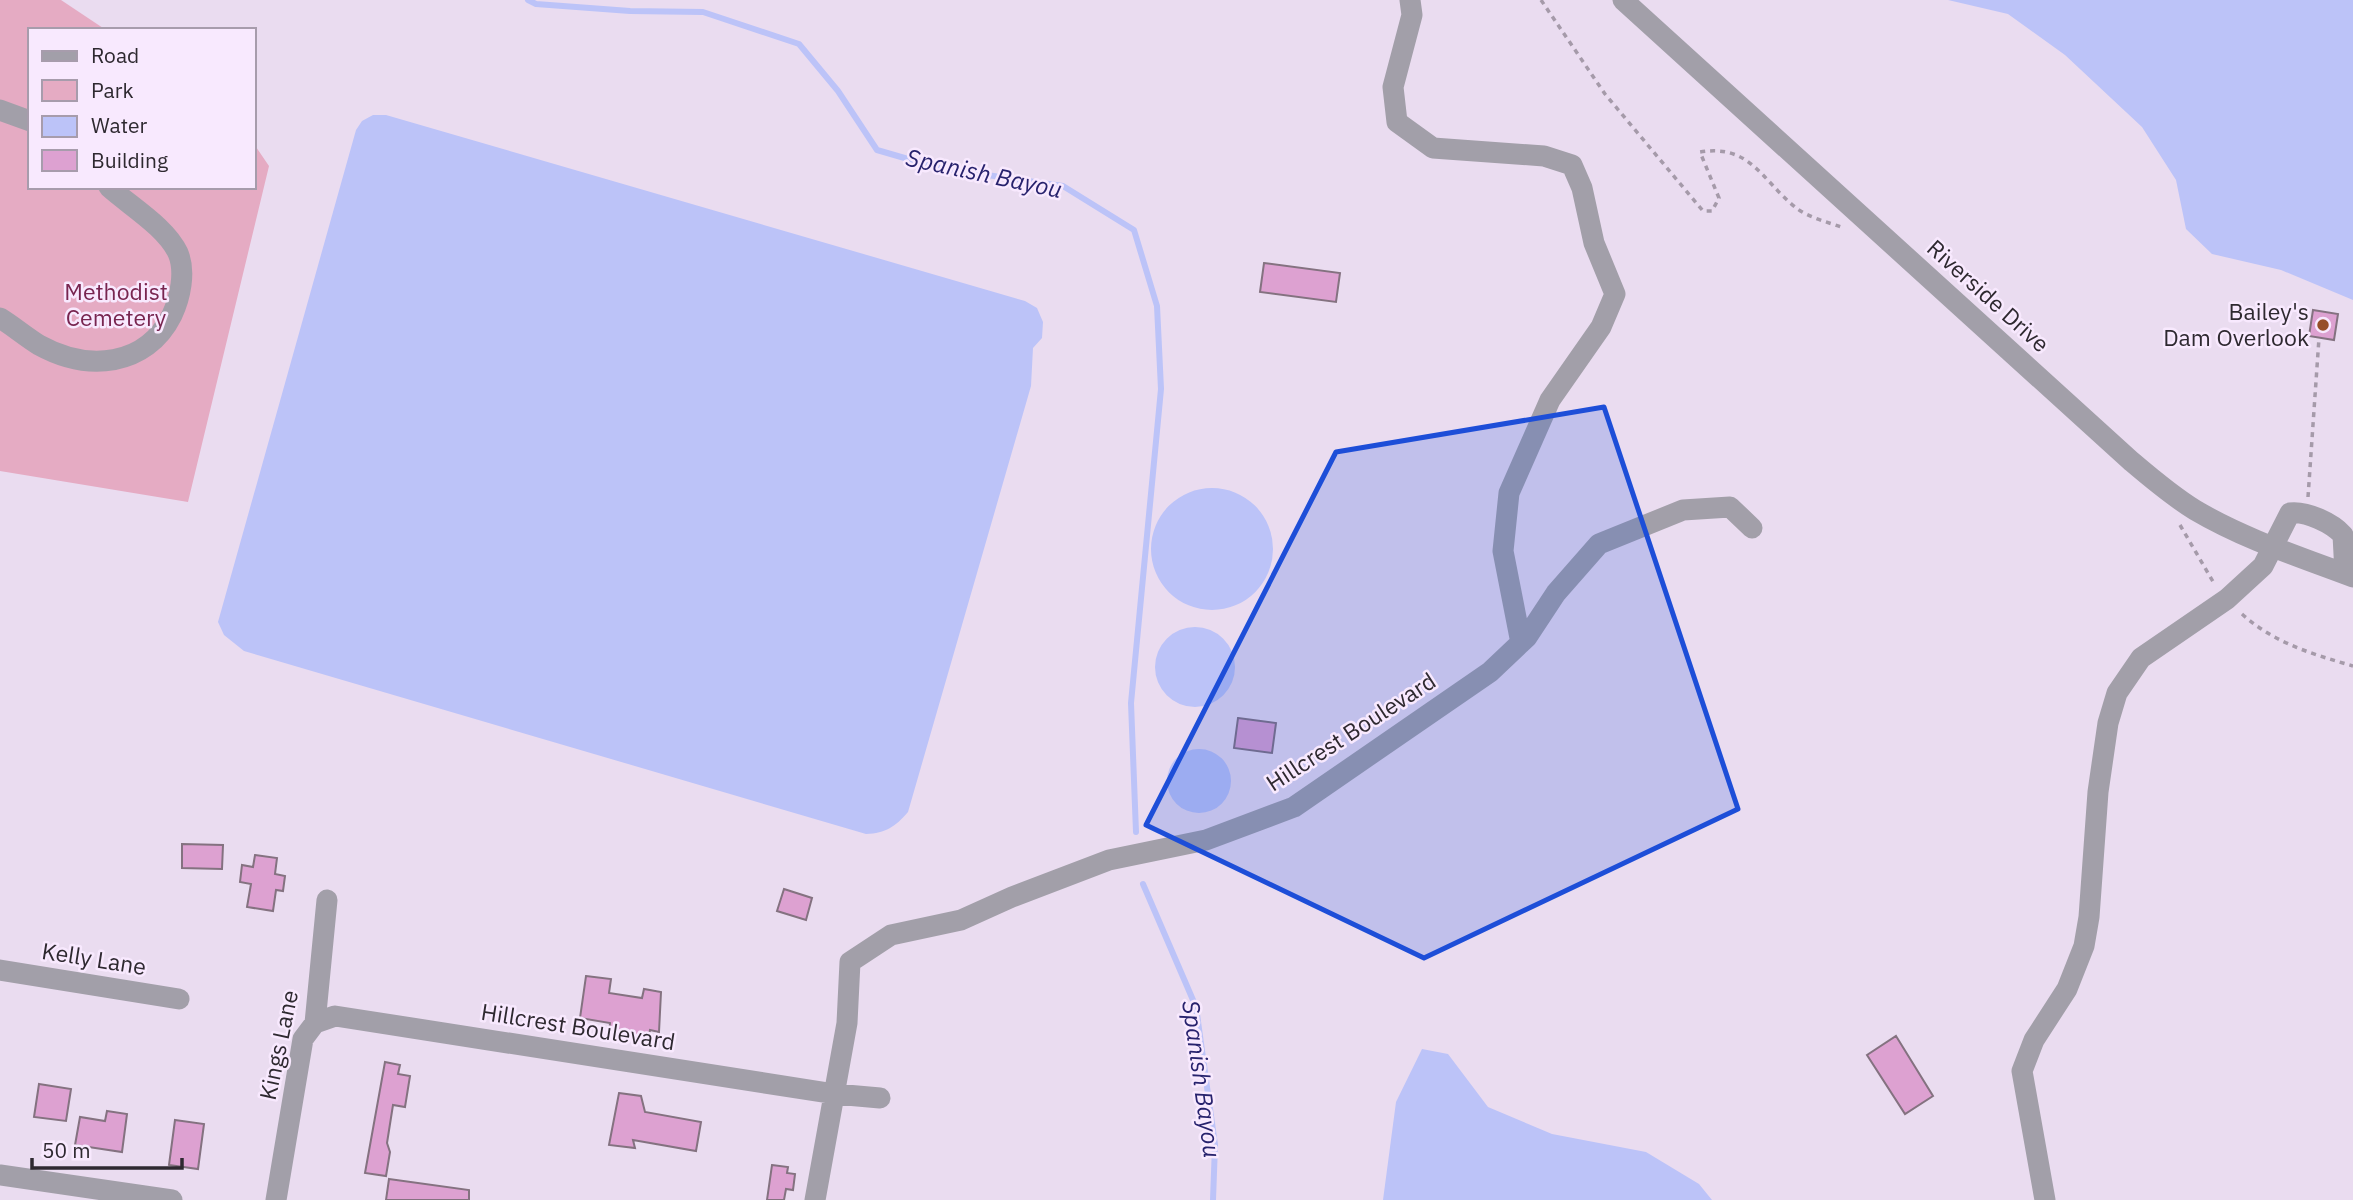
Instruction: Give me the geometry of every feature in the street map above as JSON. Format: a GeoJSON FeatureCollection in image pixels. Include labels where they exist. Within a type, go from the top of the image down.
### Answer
{"type":"FeatureCollection","features":[{"type":"Feature","properties":{"kind":"street"},"geometry":{"type":"LineString","coordinates":[[1410,0],[1412,15],[1393,87],[1397,122],[1433,148],[1544,156],[1572,165],[1582,188],[1594,243],[1615,294],[1601,327],[1550,400],[1509,493],[1503,551],[1521,643]]}},
{"type":"Feature","properties":{"kind":"street","name":"Riverside Drive"},"geometry":{"type":"LineString","coordinates":[[1623,0],[2131,461],[2195,510],[2274,547],[2349,575]]}},
{"type":"Feature","properties":{"kind":"street"},"geometry":{"type":"LineString","coordinates":[[0,110],[28,120]]}},
{"type":"Feature","properties":{"kind":"street"},"geometry":{"type":"LineString","coordinates":[[0,318],[40,346],[73,358],[108,360],[133,356],[150,347],[163,334],[177,304],[182,274],[178,254],[167,236],[111,189]]}},
{"type":"Feature","properties":{"kind":"street","name":"Hillcrest Boulevard"},"geometry":{"type":"LineString","coordinates":[[835,1094],[847,1023],[850,962],[891,935],[961,920],[1012,897],[1109,860],[1206,840],[1294,807],[1490,672],[1521,643],[1556,593],[1599,544],[1683,510],[1730,507],[1752,528]]}},
{"type":"Feature","properties":{"kind":"street"},"geometry":{"type":"LineString","coordinates":[[2045,1200],[2022,1071],[2034,1040],[2067,989],[2084,946],[2098,792],[2117,693],[2141,658],[2227,599],[2263,566],[2290,513],[2298,512],[2336,527],[2343,535],[2349,575]]}},
{"type":"Feature","properties":{"kind":"street","name":"Kings Lane"},"geometry":{"type":"LineString","coordinates":[[276,1200],[303,1039],[315,1023],[327,900]]}},
{"type":"Feature","properties":{"kind":"street","name":"Kelly Lane"},"geometry":{"type":"LineString","coordinates":[[0,970],[179,999]]}},
{"type":"Feature","properties":{"kind":"street","name":"Hillcrest Boulevard"},"geometry":{"type":"LineString","coordinates":[[315,1023],[335,1016],[835,1094],[880,1098]]}},
{"type":"Feature","properties":{"kind":"street"},"geometry":{"type":"LineString","coordinates":[[815,1200],[835,1094]]}},
{"type":"Feature","properties":{"kind":"street"},"geometry":{"type":"LineString","coordinates":[[0,1175],[172,1200]]}},
{"type":"Feature","properties":{"kind":"path"},"geometry":{"type":"LineString","coordinates":[[1541,0],[1605,94],[1703,211],[1712,211],[1719,198],[1700,152],[1720,148],[1732,151],[1747,160],[1797,208],[1846,229]]}},
{"type":"Feature","properties":{"kind":"path"},"geometry":{"type":"LineString","coordinates":[[2307,509],[2319,338]]}},
{"type":"Feature","properties":{"kind":"path"},"geometry":{"type":"LineString","coordinates":[[2176,521],[2207,573],[2227,599],[2258,629],[2285,644],[2353,666]]}},
{"type":"Feature","properties":{"kind":"highlighted area"},"geometry":{"type":"Polygon","coordinates":[[[1604,407],[1738,809],[1424,958],[1146,825],[1336,452],[1604,407]]]}},
{"type":"Feature","properties":{"kind":"green space","name":"Methodist Cemetery"},"geometry":{"type":"Polygon","coordinates":[[[0,0],[61,0],[103,28],[28,28],[28,189],[256,189],[256,147],[269,166],[188,502],[0,471],[0,0]]]}},
{"type":"Feature","properties":{"kind":"water"},"geometry":{"type":"Polygon","coordinates":[[[1948,0],[2353,0],[2353,300],[2281,270],[2212,254],[2186,229],[2176,180],[2142,127],[2065,55],[2008,14],[1948,0]]]}},
{"type":"Feature","properties":{"kind":"water"},"geometry":{"type":"Polygon","coordinates":[[[373,115],[386,115],[1025,301],[1037,308],[1043,322],[1042,338],[1033,348],[1031,386],[908,812],[894,825],[885,831],[866,834],[244,651],[224,635],[218,622],[356,130],[362,121],[373,115]]]}},
{"type":"Feature","properties":{"kind":"water"},"geometry":{"type":"Polygon","coordinates":[[[1212,488],[1235,493],[1255,506],[1268,526],[1273,549],[1268,572],[1255,592],[1235,605],[1212,610],[1189,605],[1169,592],[1156,572],[1151,549],[1156,526],[1169,506],[1189,493],[1212,488]]]}},
{"type":"Feature","properties":{"kind":"water"},"geometry":{"type":"Polygon","coordinates":[[[1195,627],[1210,630],[1223,639],[1232,652],[1235,667],[1232,682],[1223,695],[1210,704],[1195,707],[1180,704],[1167,695],[1158,682],[1155,667],[1158,652],[1167,639],[1180,630],[1195,627]]]}},
{"type":"Feature","properties":{"kind":"water"},"geometry":{"type":"Polygon","coordinates":[[[1193,749],[1205,749],[1222,758],[1229,769],[1229,793],[1222,804],[1205,813],[1193,813],[1181,808],[1172,799],[1167,787],[1167,775],[1172,763],[1181,754],[1193,749]]]}},
{"type":"Feature","properties":{"kind":"water"},"geometry":{"type":"Polygon","coordinates":[[[1422,1049],[1448,1054],[1488,1107],[1552,1134],[1646,1152],[1699,1184],[1712,1200],[1383,1200],[1396,1102],[1422,1049]]]}},
{"type":"Feature","properties":{"kind":"building"},"geometry":{"type":"Polygon","coordinates":[[[1264,263],[1340,273],[1336,302],[1260,292],[1264,263]]]}},
{"type":"Feature","properties":{"kind":"building","name":"Bailey's Dam Overlook"},"geometry":{"type":"Polygon","coordinates":[[[2313,310],[2338,314],[2334,340],[2309,336],[2313,310]]]}},
{"type":"Feature","properties":{"kind":"building"},"geometry":{"type":"Polygon","coordinates":[[[1238,718],[1276,723],[1272,753],[1234,748],[1238,718]]]}},
{"type":"Feature","properties":{"kind":"building"},"geometry":{"type":"Polygon","coordinates":[[[182,844],[223,845],[222,869],[182,868],[182,844]]]}},
{"type":"Feature","properties":{"kind":"building"},"geometry":{"type":"Polygon","coordinates":[[[255,855],[277,858],[275,874],[285,876],[283,891],[276,890],[273,911],[247,907],[251,884],[240,882],[242,865],[253,867],[255,855]]]}},
{"type":"Feature","properties":{"kind":"building"},"geometry":{"type":"Polygon","coordinates":[[[784,889],[812,898],[806,920],[777,911],[784,889]]]}},
{"type":"Feature","properties":{"kind":"building"},"geometry":{"type":"Polygon","coordinates":[[[586,976],[611,979],[609,993],[642,998],[644,989],[661,992],[659,1032],[650,1030],[648,1040],[609,1034],[610,1023],[580,1018],[586,976]]]}},
{"type":"Feature","properties":{"kind":"building"},"geometry":{"type":"Polygon","coordinates":[[[1896,1036],[1933,1096],[1905,1114],[1867,1055],[1896,1036]]]}},
{"type":"Feature","properties":{"kind":"building"},"geometry":{"type":"Polygon","coordinates":[[[385,1062],[400,1065],[398,1074],[410,1076],[405,1107],[393,1105],[387,1143],[390,1152],[386,1176],[365,1173],[385,1062]]]}},
{"type":"Feature","properties":{"kind":"building"},"geometry":{"type":"Polygon","coordinates":[[[39,1084],[71,1089],[66,1121],[34,1117],[39,1084]]]}},
{"type":"Feature","properties":{"kind":"building"},"geometry":{"type":"Polygon","coordinates":[[[619,1093],[641,1096],[645,1112],[701,1122],[696,1151],[633,1140],[635,1148],[609,1145],[619,1093]]]}},
{"type":"Feature","properties":{"kind":"building"},"geometry":{"type":"Polygon","coordinates":[[[107,1111],[127,1114],[122,1152],[75,1145],[80,1117],[105,1121],[107,1111]]]}},
{"type":"Feature","properties":{"kind":"building"},"geometry":{"type":"Polygon","coordinates":[[[175,1120],[204,1124],[198,1169],[169,1165],[175,1120]]]}},
{"type":"Feature","properties":{"kind":"building"},"geometry":{"type":"Polygon","coordinates":[[[772,1165],[788,1167],[787,1173],[795,1174],[793,1190],[786,1189],[784,1200],[767,1200],[772,1165]]]}},
{"type":"Feature","properties":{"kind":"building"},"geometry":{"type":"Polygon","coordinates":[[[389,1179],[469,1190],[469,1200],[386,1200],[389,1179]]]}},
{"type":"Feature","properties":{"kind":"waterway","name":"Spanish Bayou"},"geometry":{"type":"LineString","coordinates":[[528,0],[536,4],[630,11],[703,12],[799,44],[838,91],[877,150],[939,168],[1063,186],[1134,230],[1157,306],[1161,389],[1131,703],[1136,832]]}},
{"type":"Feature","properties":{"kind":"waterway","name":"Spanish Bayou"},"geometry":{"type":"LineString","coordinates":[[1143,884],[1196,1007],[1215,1145],[1213,1200]]}},
{"type":"Feature","properties":{"kind":"place","name":"Bailey's Dam Overlook"},"geometry":{"type":"Point","coordinates":[2323,325]}}]}
